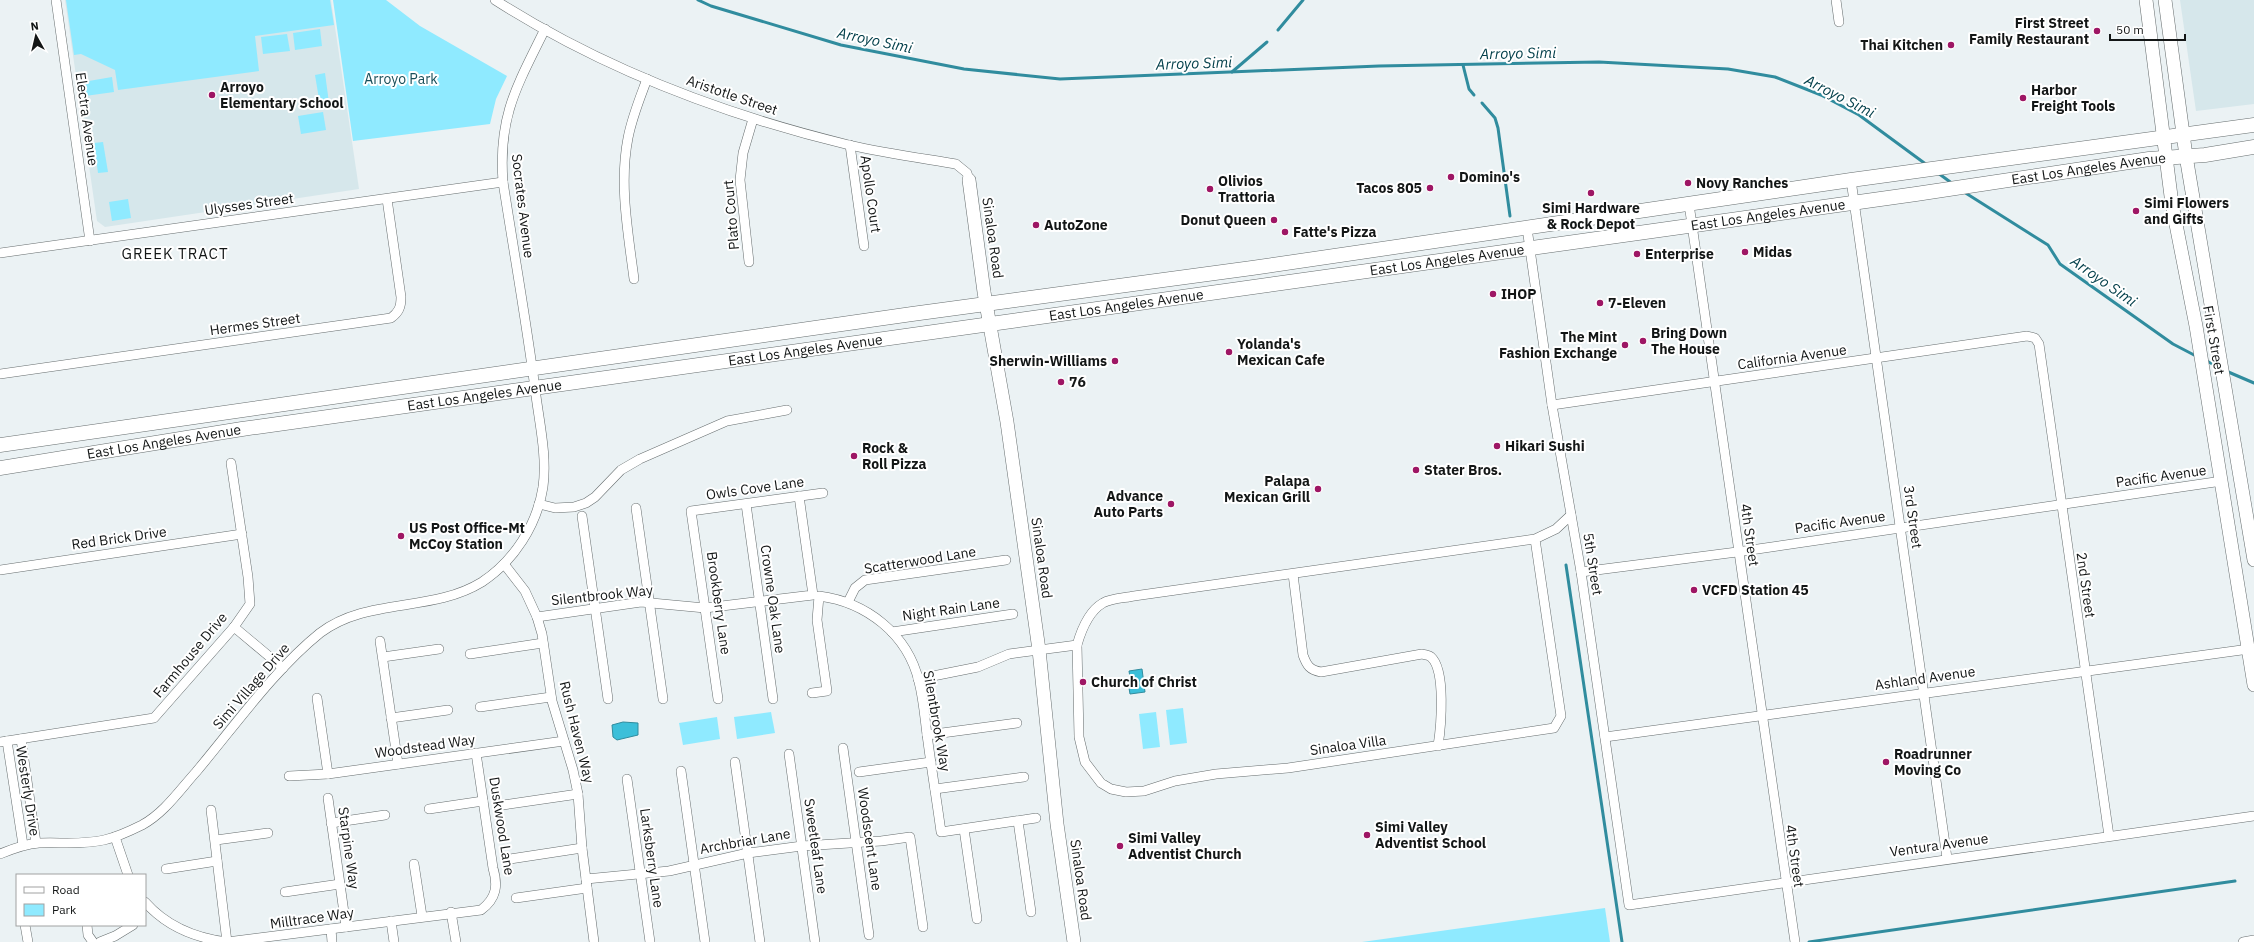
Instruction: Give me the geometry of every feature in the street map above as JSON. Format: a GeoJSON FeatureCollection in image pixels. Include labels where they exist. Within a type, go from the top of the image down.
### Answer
{"type":"FeatureCollection","features":[{"type":"Feature","properties":{"kind":"main road","name":"First Street"},"geometry":{"type":"LineString","coordinates":[[2146,0],[2166,158],[2185,278],[2196,326],[2222,481],[2254,685]]}},
{"type":"Feature","properties":{"kind":"main road","name":"First Street"},"geometry":{"type":"LineString","coordinates":[[2165,0],[2186,156],[2254,560]]}},
{"type":"Feature","properties":{"kind":"main road","name":"East Los Angeles Avenue"},"geometry":{"type":"LineString","coordinates":[[0,444],[987,303],[1252,268],[1850,180],[2254,125]]}},
{"type":"Feature","properties":{"kind":"main road","name":"East Los Angeles Avenue"},"geometry":{"type":"LineString","coordinates":[[0,468],[242,429],[830,348],[990,323],[2166,158],[2254,147]]}},
{"type":"Feature","properties":{"kind":"main road","name":"Sinaloa Road"},"geometry":{"type":"LineString","coordinates":[[969,180],[1042,650],[1057,824],[1074,942]]}},
{"type":"Feature","properties":{"kind":"street","name":"Electra Avenue"},"geometry":{"type":"LineString","coordinates":[[56,0],[90,241]]}},
{"type":"Feature","properties":{"kind":"street","name":"Aristotle Street"},"geometry":{"type":"LineString","coordinates":[[495,0],[597,57],[703,102],[753,119],[850,145],[956,164],[967,173],[969,180]]}},
{"type":"Feature","properties":{"kind":"street"},"geometry":{"type":"LineString","coordinates":[[1836,0],[1839,22]]}},
{"type":"Feature","properties":{"kind":"street","name":"Socrates Avenue"},"geometry":{"type":"LineString","coordinates":[[533,369],[503,182],[501,156],[505,120],[517,86],[545,29]]}},
{"type":"Feature","properties":{"kind":"street"},"geometry":{"type":"LineString","coordinates":[[634,279],[624,194],[625,165],[628,138],[647,79]]}},
{"type":"Feature","properties":{"kind":"street","name":"Plato Court"},"geometry":{"type":"LineString","coordinates":[[749,262],[740,180],[743,153],[753,119]]}},
{"type":"Feature","properties":{"kind":"street","name":"Apollo Court"},"geometry":{"type":"LineString","coordinates":[[850,145],[864,246]]}},
{"type":"Feature","properties":{"kind":"street","name":"3rd Street"},"geometry":{"type":"LineString","coordinates":[[1850,180],[1947,858]]}},
{"type":"Feature","properties":{"kind":"street","name":"Ulysses Street"},"geometry":{"type":"LineString","coordinates":[[0,254],[503,182]]}},
{"type":"Feature","properties":{"kind":"street","name":"Hermes Street"},"geometry":{"type":"LineString","coordinates":[[0,374],[391,318],[400,309],[401,297],[387,199]]}},
{"type":"Feature","properties":{"kind":"street","name":"4th Street"},"geometry":{"type":"LineString","coordinates":[[1689,204],[1737,552],[1762,714],[1784,881],[1795,942]]}},
{"type":"Feature","properties":{"kind":"street","name":"5th Street"},"geometry":{"type":"LineString","coordinates":[[1527,228],[1552,404],[1581,572],[1629,905]]}},
{"type":"Feature","properties":{"kind":"street","name":"California Avenue"},"geometry":{"type":"LineString","coordinates":[[1552,404],[1876,359],[2027,336],[2035,338]]}},
{"type":"Feature","properties":{"kind":"street","name":"2nd Street"},"geometry":{"type":"LineString","coordinates":[[2035,338],[2039,344],[2060,504],[2109,836]]}},
{"type":"Feature","properties":{"kind":"street","name":"Simi Village Drive"},"geometry":{"type":"LineString","coordinates":[[0,854],[22,846],[36,843],[91,842],[115,837],[142,824],[169,804],[283,668],[322,632],[342,620],[358,613],[434,601],[457,595],[482,582],[504,564],[518,547],[529,529],[539,504],[543,488],[544,455],[533,369]]}},
{"type":"Feature","properties":{"kind":"street"},"geometry":{"type":"LineString","coordinates":[[539,504],[555,508],[574,507],[586,503],[621,470],[640,459],[727,421],[787,410]]}},
{"type":"Feature","properties":{"kind":"street","name":"Farmhouse Drive"},"geometry":{"type":"LineString","coordinates":[[3,742],[154,718],[234,627],[250,604],[248,577],[231,463]]}},
{"type":"Feature","properties":{"kind":"street","name":"Pacific Avenue"},"geometry":{"type":"LineString","coordinates":[[1581,572],[1737,552],[2222,481]]}},
{"type":"Feature","properties":{"kind":"street","name":"Owls Cove Lane"},"geometry":{"type":"LineString","coordinates":[[691,511],[824,493]]}},
{"type":"Feature","properties":{"kind":"street"},"geometry":{"type":"LineString","coordinates":[[799,496],[816,595],[817,620],[827,691],[812,693]]}},
{"type":"Feature","properties":{"kind":"street","name":"Crowne Oak Lane"},"geometry":{"type":"LineString","coordinates":[[746,504],[773,699]]}},
{"type":"Feature","properties":{"kind":"street"},"geometry":{"type":"LineString","coordinates":[[636,508],[663,699]]}},
{"type":"Feature","properties":{"kind":"street","name":"Brookberry Lane"},"geometry":{"type":"LineString","coordinates":[[691,511],[718,699]]}},
{"type":"Feature","properties":{"kind":"street","name":"Sinaloa Villa"},"geometry":{"type":"LineString","coordinates":[[1535,539],[1561,716],[1558,724],[1554,728],[1288,768],[1216,774],[1175,781],[1144,791],[1126,792],[1111,789],[1101,783],[1085,762],[1078,737],[1077,645],[1080,632],[1089,617],[1103,603],[1134,596],[1535,539],[1556,529],[1571,515]]}},
{"type":"Feature","properties":{"kind":"street"},"geometry":{"type":"LineString","coordinates":[[582,516],[608,699]]}},
{"type":"Feature","properties":{"kind":"street","name":"Red Brick Drive"},"geometry":{"type":"LineString","coordinates":[[0,570],[242,534]]}},
{"type":"Feature","properties":{"kind":"street","name":"Scatterwood Lane"},"geometry":{"type":"LineString","coordinates":[[848,602],[855,588],[865,580],[1006,560]]}},
{"type":"Feature","properties":{"kind":"street","name":"Rush Haven Way"},"geometry":{"type":"LineString","coordinates":[[504,564],[525,591],[537,616],[543,643],[551,697],[573,770],[578,794],[582,848],[594,942]]}},
{"type":"Feature","properties":{"kind":"street"},"geometry":{"type":"LineString","coordinates":[[1293,574],[1303,655],[1306,663],[1312,670],[1321,672],[1422,654],[1431,657],[1436,664],[1439,675],[1440,728],[1438,746]]}},
{"type":"Feature","properties":{"kind":"street","name":"Silentbrook Way"},"geometry":{"type":"LineString","coordinates":[[537,616],[649,602],[705,608],[816,595],[848,602],[877,618],[892,632],[912,660],[918,678],[941,832],[964,829]]}},
{"type":"Feature","properties":{"kind":"street","name":"Night Rain Lane"},"geometry":{"type":"LineString","coordinates":[[892,632],[1013,614]]}},
{"type":"Feature","properties":{"kind":"street"},"geometry":{"type":"LineString","coordinates":[[234,627],[283,668]]}},
{"type":"Feature","properties":{"kind":"street"},"geometry":{"type":"LineString","coordinates":[[380,641],[398,764]]}},
{"type":"Feature","properties":{"kind":"street"},"geometry":{"type":"LineString","coordinates":[[470,654],[543,643]]}},
{"type":"Feature","properties":{"kind":"street"},"geometry":{"type":"LineString","coordinates":[[918,678],[978,667],[1009,654],[1077,645]]}},
{"type":"Feature","properties":{"kind":"street","name":"Ashland Avenue"},"geometry":{"type":"LineString","coordinates":[[1605,737],[1762,714],[2249,649]]}},
{"type":"Feature","properties":{"kind":"street"},"geometry":{"type":"LineString","coordinates":[[383,657],[439,650]]}},
{"type":"Feature","properties":{"kind":"street"},"geometry":{"type":"LineString","coordinates":[[480,706],[551,697]]}},
{"type":"Feature","properties":{"kind":"street"},"geometry":{"type":"LineString","coordinates":[[317,698],[328,774]]}},
{"type":"Feature","properties":{"kind":"street"},"geometry":{"type":"LineString","coordinates":[[391,718],[448,710]]}},
{"type":"Feature","properties":{"kind":"street"},"geometry":{"type":"LineString","coordinates":[[927,735],[1017,723]]}},
{"type":"Feature","properties":{"kind":"street","name":"Westerly Drive"},"geometry":{"type":"LineString","coordinates":[[22,739],[36,843]]}},
{"type":"Feature","properties":{"kind":"street","name":"Woodstead Way"},"geometry":{"type":"LineString","coordinates":[[289,776],[328,774],[564,741]]}},
{"type":"Feature","properties":{"kind":"street","name":"Westerly Drive"},"geometry":{"type":"LineString","coordinates":[[3,742],[22,846]]}},
{"type":"Feature","properties":{"kind":"street","name":"Woodscent Lane"},"geometry":{"type":"LineString","coordinates":[[843,748],[869,934]]}},
{"type":"Feature","properties":{"kind":"street","name":"Duskwood Lane"},"geometry":{"type":"LineString","coordinates":[[476,753],[497,882],[496,893],[490,902]]}},
{"type":"Feature","properties":{"kind":"street","name":"Sweetleaf Lane"},"geometry":{"type":"LineString","coordinates":[[789,754],[815,942]]}},
{"type":"Feature","properties":{"kind":"street"},"geometry":{"type":"LineString","coordinates":[[735,762],[760,942]]}},
{"type":"Feature","properties":{"kind":"street"},"geometry":{"type":"LineString","coordinates":[[859,772],[931,762]]}},
{"type":"Feature","properties":{"kind":"street"},"geometry":{"type":"LineString","coordinates":[[681,771],[705,942]]}},
{"type":"Feature","properties":{"kind":"street"},"geometry":{"type":"LineString","coordinates":[[935,789],[1024,777]]}},
{"type":"Feature","properties":{"kind":"street","name":"Larksberry Lane"},"geometry":{"type":"LineString","coordinates":[[627,779],[650,942]]}},
{"type":"Feature","properties":{"kind":"street"},"geometry":{"type":"LineString","coordinates":[[503,805],[578,794]]}},
{"type":"Feature","properties":{"kind":"street","name":"Starpine Way"},"geometry":{"type":"LineString","coordinates":[[328,798],[346,927]]}},
{"type":"Feature","properties":{"kind":"street"},"geometry":{"type":"LineString","coordinates":[[429,809],[483,801]]}},
{"type":"Feature","properties":{"kind":"street"},"geometry":{"type":"LineString","coordinates":[[211,810],[228,942]]}},
{"type":"Feature","properties":{"kind":"street"},"geometry":{"type":"LineString","coordinates":[[331,823],[386,815]]}},
{"type":"Feature","properties":{"kind":"street","name":"Ventura Avenue"},"geometry":{"type":"LineString","coordinates":[[1629,905],[1784,881],[2254,816]]}},
{"type":"Feature","properties":{"kind":"street"},"geometry":{"type":"LineString","coordinates":[[977,919],[964,829],[1036,818]]}},
{"type":"Feature","properties":{"kind":"street"},"geometry":{"type":"LineString","coordinates":[[1018,821],[1031,912]]}},
{"type":"Feature","properties":{"kind":"street"},"geometry":{"type":"LineString","coordinates":[[216,840],[268,833]]}},
{"type":"Feature","properties":{"kind":"street"},"geometry":{"type":"LineString","coordinates":[[115,837],[128,874]]}},
{"type":"Feature","properties":{"kind":"street","name":"Archbriar Lane"},"geometry":{"type":"LineString","coordinates":[[516,898],[587,883],[694,865],[748,853],[802,846],[910,837],[923,927]]}},
{"type":"Feature","properties":{"kind":"street"},"geometry":{"type":"LineString","coordinates":[[510,859],[582,848]]}},
{"type":"Feature","properties":{"kind":"street"},"geometry":{"type":"LineString","coordinates":[[166,869],[217,861]]}},
{"type":"Feature","properties":{"kind":"street"},"geometry":{"type":"LineString","coordinates":[[414,864],[422,916]]}},
{"type":"Feature","properties":{"kind":"street"},"geometry":{"type":"LineString","coordinates":[[285,892],[340,884]]}},
{"type":"Feature","properties":{"kind":"street","name":"Milltrace Way"},"geometry":{"type":"LineString","coordinates":[[148,912],[180,929],[210,941],[228,942],[270,940],[331,929],[422,916],[451,912],[472,912],[481,910],[490,902]]}},
{"type":"Feature","properties":{"kind":"street"},"geometry":{"type":"LineString","coordinates":[[451,912],[456,942]]}},
{"type":"Feature","properties":{"kind":"street"},"geometry":{"type":"LineString","coordinates":[[391,921],[394,942]]}},
{"type":"Feature","properties":{"kind":"street"},"geometry":{"type":"LineString","coordinates":[[25,926],[28,942]]}},
{"type":"Feature","properties":{"kind":"street"},"geometry":{"type":"LineString","coordinates":[[87,926],[88,935],[93,942]]}},
{"type":"Feature","properties":{"kind":"street"},"geometry":{"type":"LineString","coordinates":[[100,942],[115,936],[131,926]]}},
{"type":"Feature","properties":{"kind":"street"},"geometry":{"type":"LineString","coordinates":[[331,929],[332,942]]}},
{"type":"Feature","properties":{"kind":"street"},"geometry":{"type":"LineString","coordinates":[[2243,942],[2254,940]]}},
{"type":"Feature","properties":{"kind":"shaded area","name":"Arroyo Elementary School"},"geometry":{"type":"Polygon","coordinates":[[[65,0],[331,0],[359,189],[105,227],[97,221],[65,0]]]}},
{"type":"Feature","properties":{"kind":"shaded area"},"geometry":{"type":"Polygon","coordinates":[[[2180,0],[2254,0],[2254,104],[2196,111],[2180,0]]]}},
{"type":"Feature","properties":{"kind":"shaded area"},"geometry":{"type":"Polygon","coordinates":[[[1142,669],[1145,692],[1130,694],[1129,688],[1131,684],[1129,671],[1142,669]]]}},
{"type":"Feature","properties":{"kind":"shaded area"},"geometry":{"type":"Polygon","coordinates":[[[623,722],[638,723],[638,735],[617,740],[613,737],[612,725],[623,722]]]}},
{"type":"Feature","properties":{"kind":"green space"},"geometry":{"type":"Polygon","coordinates":[[[66,0],[330,0],[334,25],[255,36],[259,71],[118,90],[115,70],[81,54],[74,55],[66,0]]]}},
{"type":"Feature","properties":{"kind":"green space","name":"Arroyo Park"},"geometry":{"type":"Polygon","coordinates":[[[333,0],[386,0],[420,26],[507,76],[496,99],[490,124],[353,141],[333,0]]]}},
{"type":"Feature","properties":{"kind":"green space"},"geometry":{"type":"Polygon","coordinates":[[[320,29],[322,46],[295,50],[293,33],[320,29]]]}},
{"type":"Feature","properties":{"kind":"green space"},"geometry":{"type":"Polygon","coordinates":[[[287,34],[290,51],[263,54],[261,37],[287,34]]]}},
{"type":"Feature","properties":{"kind":"green space"},"geometry":{"type":"Polygon","coordinates":[[[325,73],[329,103],[320,105],[315,75],[325,73]]]}},
{"type":"Feature","properties":{"kind":"green space"},"geometry":{"type":"Polygon","coordinates":[[[112,77],[114,92],[85,96],[83,82],[112,77]]]}},
{"type":"Feature","properties":{"kind":"green space"},"geometry":{"type":"Polygon","coordinates":[[[323,112],[326,130],[301,134],[298,116],[323,112]]]}},
{"type":"Feature","properties":{"kind":"green space"},"geometry":{"type":"Polygon","coordinates":[[[103,142],[108,172],[98,173],[94,143],[103,142]]]}},
{"type":"Feature","properties":{"kind":"green space"},"geometry":{"type":"Polygon","coordinates":[[[128,199],[131,218],[112,221],[109,202],[128,199]]]}},
{"type":"Feature","properties":{"kind":"green space"},"geometry":{"type":"Polygon","coordinates":[[[1183,708],[1187,743],[1170,745],[1166,710],[1183,708]]]}},
{"type":"Feature","properties":{"kind":"green space"},"geometry":{"type":"Polygon","coordinates":[[[771,712],[775,733],[737,739],[734,717],[771,712]]]}},
{"type":"Feature","properties":{"kind":"green space"},"geometry":{"type":"Polygon","coordinates":[[[1156,712],[1160,747],[1143,749],[1139,714],[1156,712]]]}},
{"type":"Feature","properties":{"kind":"green space"},"geometry":{"type":"Polygon","coordinates":[[[717,717],[720,739],[683,745],[679,723],[717,717]]]}},
{"type":"Feature","properties":{"kind":"green space"},"geometry":{"type":"Polygon","coordinates":[[[1605,908],[1610,942],[1362,942],[1605,908]]]}},
{"type":"Feature","properties":{"kind":"waterway","name":"Arroyo Simi"},"geometry":{"type":"LineString","coordinates":[[698,0],[711,6],[841,45],[964,69],[1060,79],[1379,66],[1599,62],[1728,69],[1775,77],[1821,95],[1859,115],[1927,165]]}},
{"type":"Feature","properties":{"kind":"waterway"},"geometry":{"type":"LineString","coordinates":[[1278,30],[1303,0]]}},
{"type":"Feature","properties":{"kind":"waterway"},"geometry":{"type":"LineString","coordinates":[[1232,72],[1267,42]]}},
{"type":"Feature","properties":{"kind":"waterway"},"geometry":{"type":"LineString","coordinates":[[1463,65],[1469,89],[1474,95]]}},
{"type":"Feature","properties":{"kind":"waterway"},"geometry":{"type":"LineString","coordinates":[[1482,103],[1495,118],[1498,128],[1510,216]]}},
{"type":"Feature","properties":{"kind":"waterway","name":"Arroyo Simi"},"geometry":{"type":"LineString","coordinates":[[1938,173],[1953,184]]}},
{"type":"Feature","properties":{"kind":"waterway","name":"Arroyo Simi"},"geometry":{"type":"LineString","coordinates":[[1964,192],[2048,245],[2060,264],[2173,344],[2196,356]]}},
{"type":"Feature","properties":{"kind":"waterway","name":"Arroyo Simi"},"geometry":{"type":"LineString","coordinates":[[2205,360],[2218,367]]}},
{"type":"Feature","properties":{"kind":"waterway","name":"Arroyo Simi"},"geometry":{"type":"LineString","coordinates":[[2226,371],[2254,383]]}},
{"type":"Feature","properties":{"kind":"waterway"},"geometry":{"type":"LineString","coordinates":[[1566,565],[1622,942]]}},
{"type":"Feature","properties":{"kind":"waterway"},"geometry":{"type":"LineString","coordinates":[[1809,942],[2235,881]]}},
{"type":"Feature","properties":{"kind":"place","name":"First Street Family Restaurant"},"geometry":{"type":"Point","coordinates":[2097,31]}},
{"type":"Feature","properties":{"kind":"place","name":"Thai Kitchen"},"geometry":{"type":"Point","coordinates":[1951,45]}},
{"type":"Feature","properties":{"kind":"place","name":"Arroyo Elementary School"},"geometry":{"type":"Point","coordinates":[212,95]}},
{"type":"Feature","properties":{"kind":"place","name":"Harbor Freight Tools"},"geometry":{"type":"Point","coordinates":[2023,98]}},
{"type":"Feature","properties":{"kind":"place","name":"Domino's"},"geometry":{"type":"Point","coordinates":[1451,177]}},
{"type":"Feature","properties":{"kind":"place","name":"Novy Ranches"},"geometry":{"type":"Point","coordinates":[1688,183]}},
{"type":"Feature","properties":{"kind":"place","name":"Tacos 805"},"geometry":{"type":"Point","coordinates":[1430,188]}},
{"type":"Feature","properties":{"kind":"place","name":"Olivios Trattoria"},"geometry":{"type":"Point","coordinates":[1210,189]}},
{"type":"Feature","properties":{"kind":"place","name":"Simi Hardware & Rock Depot"},"geometry":{"type":"Point","coordinates":[1591,193]}},
{"type":"Feature","properties":{"kind":"place","name":"Simi Flowers and Gifts"},"geometry":{"type":"Point","coordinates":[2136,211]}},
{"type":"Feature","properties":{"kind":"place","name":"Donut Queen"},"geometry":{"type":"Point","coordinates":[1274,220]}},
{"type":"Feature","properties":{"kind":"place","name":"AutoZone"},"geometry":{"type":"Point","coordinates":[1036,225]}},
{"type":"Feature","properties":{"kind":"place","name":"Fatte's Pizza"},"geometry":{"type":"Point","coordinates":[1285,232]}},
{"type":"Feature","properties":{"kind":"place","name":"Midas"},"geometry":{"type":"Point","coordinates":[1745,252]}},
{"type":"Feature","properties":{"kind":"place","name":"Enterprise"},"geometry":{"type":"Point","coordinates":[1637,254]}},
{"type":"Feature","properties":{"kind":"place","name":"IHOP"},"geometry":{"type":"Point","coordinates":[1493,294]}},
{"type":"Feature","properties":{"kind":"place","name":"7-Eleven"},"geometry":{"type":"Point","coordinates":[1600,303]}},
{"type":"Feature","properties":{"kind":"place","name":"Bring Down The House"},"geometry":{"type":"Point","coordinates":[1643,341]}},
{"type":"Feature","properties":{"kind":"place","name":"The Mint Fashion Exchange"},"geometry":{"type":"Point","coordinates":[1625,345]}},
{"type":"Feature","properties":{"kind":"place","name":"Yolanda's Mexican Cafe"},"geometry":{"type":"Point","coordinates":[1229,352]}},
{"type":"Feature","properties":{"kind":"place","name":"Sherwin-Williams"},"geometry":{"type":"Point","coordinates":[1115,361]}},
{"type":"Feature","properties":{"kind":"place","name":"76"},"geometry":{"type":"Point","coordinates":[1061,382]}},
{"type":"Feature","properties":{"kind":"place","name":"Hikari Sushi"},"geometry":{"type":"Point","coordinates":[1497,446]}},
{"type":"Feature","properties":{"kind":"place","name":"Rock & Roll Pizza"},"geometry":{"type":"Point","coordinates":[854,456]}},
{"type":"Feature","properties":{"kind":"place","name":"Stater Bros."},"geometry":{"type":"Point","coordinates":[1416,470]}},
{"type":"Feature","properties":{"kind":"place","name":"Palapa Mexican Grill"},"geometry":{"type":"Point","coordinates":[1318,489]}},
{"type":"Feature","properties":{"kind":"place","name":"Advance Auto Parts"},"geometry":{"type":"Point","coordinates":[1171,504]}},
{"type":"Feature","properties":{"kind":"place","name":"US Post Office-Mt McCoy Station"},"geometry":{"type":"Point","coordinates":[401,536]}},
{"type":"Feature","properties":{"kind":"place","name":"VCFD Station 45"},"geometry":{"type":"Point","coordinates":[1694,590]}},
{"type":"Feature","properties":{"kind":"place","name":"Church of Christ"},"geometry":{"type":"Point","coordinates":[1083,682]}},
{"type":"Feature","properties":{"kind":"place","name":"Roadrunner Moving Co"},"geometry":{"type":"Point","coordinates":[1886,762]}},
{"type":"Feature","properties":{"kind":"place","name":"Simi Valley Adventist School"},"geometry":{"type":"Point","coordinates":[1367,835]}},
{"type":"Feature","properties":{"kind":"place","name":"Simi Valley Adventist Church"},"geometry":{"type":"Point","coordinates":[1120,846]}},
{"type":"Feature","properties":{"kind":"district","name":"GREEK TRACT"},"geometry":{"type":"Point","coordinates":[175,253]}}]}
